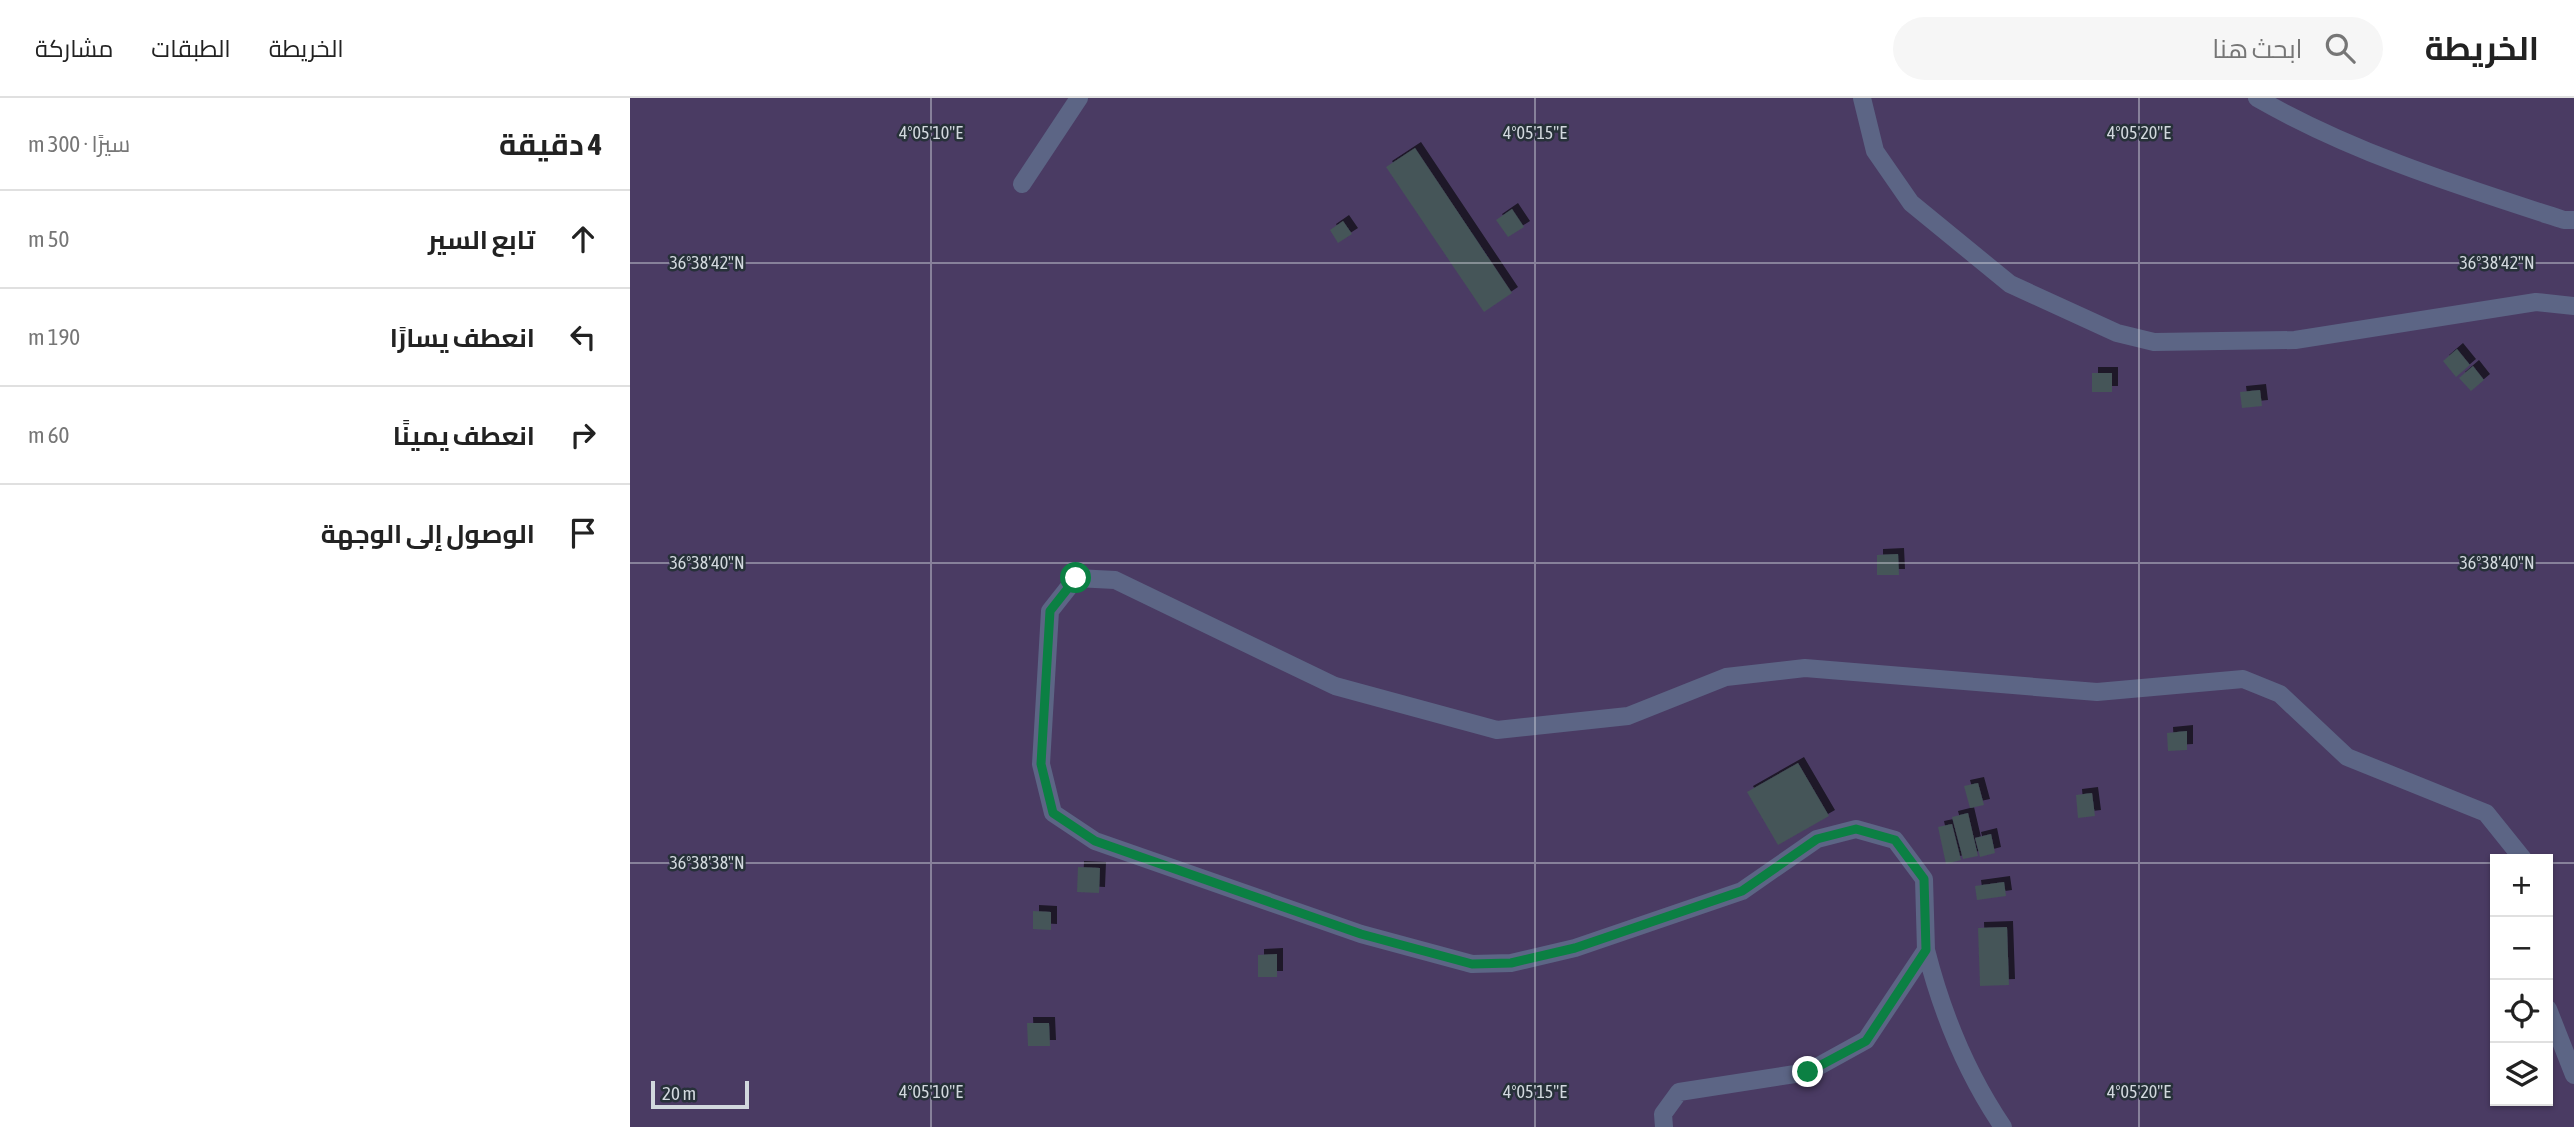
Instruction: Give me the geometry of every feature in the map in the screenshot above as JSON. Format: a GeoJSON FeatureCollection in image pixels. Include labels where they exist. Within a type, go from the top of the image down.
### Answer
{"type":"FeatureCollection","features":[{"type":"Feature","properties":{"kind":"street"},"geometry":{"type":"LineString","coordinates":[[1022,184],[1079,98]]}},
{"type":"Feature","properties":{"kind":"street"},"geometry":{"type":"LineString","coordinates":[[1862,98],[1875,151],[1911,204],[2010,284],[2117,333],[2154,342],[2295,340],[2536,302],[2574,306]]}},
{"type":"Feature","properties":{"kind":"street"},"geometry":{"type":"LineString","coordinates":[[2257,98],[2297,121],[2417,172],[2564,220],[2574,220]]}},
{"type":"Feature","properties":{"kind":"street"},"geometry":{"type":"LineString","coordinates":[[2003,1127],[1982,1097],[1938,999],[1926,950],[1924,879],[1895,840],[1856,829],[1817,839],[1742,891],[1575,948],[1511,963],[1472,964],[1361,934],[1095,841],[1053,813],[1041,764],[1050,611],[1076,578],[1115,580],[1335,686],[1497,730],[1628,716],[1726,677],[1805,668],[2097,692],[2243,679],[2280,694],[2347,757],[2486,813],[2519,854]]}},
{"type":"Feature","properties":{"kind":"street"},"geometry":{"type":"LineString","coordinates":[[1664,1127],[1663,1114],[1679,1092],[1808,1072],[1866,1041],[1926,950]]}},
{"type":"Feature","properties":{"kind":"street"},"geometry":{"type":"LineString","coordinates":[[2553,1022],[2574,1075]]}},
{"type":"Feature","properties":{"kind":"shaded area"},"geometry":{"type":"Polygon","coordinates":[[[630,98],[2574,98],[2574,1127],[630,1127],[630,98]]]}},
{"type":"Feature","properties":{"kind":"building"},"geometry":{"type":"Polygon","coordinates":[[[1415,148],[1512,293],[1484,312],[1386,167],[1415,148]]]}},
{"type":"Feature","properties":{"kind":"building"},"geometry":{"type":"Polygon","coordinates":[[[1512,209],[1524,227],[1508,237],[1496,220],[1512,209]]]}},
{"type":"Feature","properties":{"kind":"building"},"geometry":{"type":"Polygon","coordinates":[[[1343,221],[1352,234],[1338,243],[1330,230],[1343,221]]]}},
{"type":"Feature","properties":{"kind":"building"},"geometry":{"type":"Polygon","coordinates":[[[2457,349],[2470,365],[2456,377],[2443,361],[2457,349]]]}},
{"type":"Feature","properties":{"kind":"building"},"geometry":{"type":"Polygon","coordinates":[[[2473,366],[2484,380],[2471,391],[2459,378],[2473,366]]]}},
{"type":"Feature","properties":{"kind":"building"},"geometry":{"type":"Polygon","coordinates":[[[2092,373],[2112,373],[2112,392],[2092,392],[2092,373]]]}},
{"type":"Feature","properties":{"kind":"building"},"geometry":{"type":"Polygon","coordinates":[[[2260,390],[2262,406],[2242,408],[2240,392],[2260,390]]]}},
{"type":"Feature","properties":{"kind":"building"},"geometry":{"type":"Polygon","coordinates":[[[1898,554],[1899,575],[1877,575],[1877,555],[1898,554]]]}},
{"type":"Feature","properties":{"kind":"building"},"geometry":{"type":"Polygon","coordinates":[[[2187,731],[2187,750],[2168,751],[2167,733],[2187,731]]]}},
{"type":"Feature","properties":{"kind":"building"},"geometry":{"type":"Polygon","coordinates":[[[1798,763],[1829,816],[1778,845],[1747,792],[1798,763]]]}},
{"type":"Feature","properties":{"kind":"building"},"geometry":{"type":"Polygon","coordinates":[[[1978,783],[1984,805],[1970,808],[1964,786],[1978,783]]]}},
{"type":"Feature","properties":{"kind":"building"},"geometry":{"type":"Polygon","coordinates":[[[2092,793],[2095,816],[2078,818],[2076,795],[2092,793]]]}},
{"type":"Feature","properties":{"kind":"building"},"geometry":{"type":"Polygon","coordinates":[[[1968,813],[1978,856],[1963,859],[1952,817],[1968,813]]]}},
{"type":"Feature","properties":{"kind":"building"},"geometry":{"type":"Polygon","coordinates":[[[1952,824],[1961,860],[1946,864],[1938,827],[1952,824]]]}},
{"type":"Feature","properties":{"kind":"building"},"geometry":{"type":"Polygon","coordinates":[[[1991,834],[1995,853],[1980,857],[1975,838],[1991,834]]]}},
{"type":"Feature","properties":{"kind":"building"},"geometry":{"type":"Polygon","coordinates":[[[1078,867],[1100,868],[1099,893],[1077,892],[1078,867]]]}},
{"type":"Feature","properties":{"kind":"building"},"geometry":{"type":"Polygon","coordinates":[[[2004,882],[2006,896],[1977,900],[1975,886],[2004,882]]]}},
{"type":"Feature","properties":{"kind":"building"},"geometry":{"type":"Polygon","coordinates":[[[1033,911],[1051,912],[1051,930],[1033,929],[1033,911]]]}},
{"type":"Feature","properties":{"kind":"building"},"geometry":{"type":"Polygon","coordinates":[[[2007,927],[2009,985],[1980,986],[1978,928],[2007,927]]]}},
{"type":"Feature","properties":{"kind":"building"},"geometry":{"type":"Polygon","coordinates":[[[1277,954],[1277,977],[1258,977],[1258,955],[1277,954]]]}},
{"type":"Feature","properties":{"kind":"building"},"geometry":{"type":"Polygon","coordinates":[[[1027,1023],[1049,1023],[1050,1046],[1028,1046],[1027,1023]]]}},
{"type":"Feature","properties":{"kind":"route"},"geometry":{"type":"LineString","coordinates":[[1076,578],[1050,611],[1041,764],[1053,813],[1095,841],[1361,934],[1472,964],[1511,963],[1575,948],[1742,891],[1817,839],[1856,829],[1895,840],[1924,879],[1926,950],[1866,1041],[1808,1072]]}}]}
